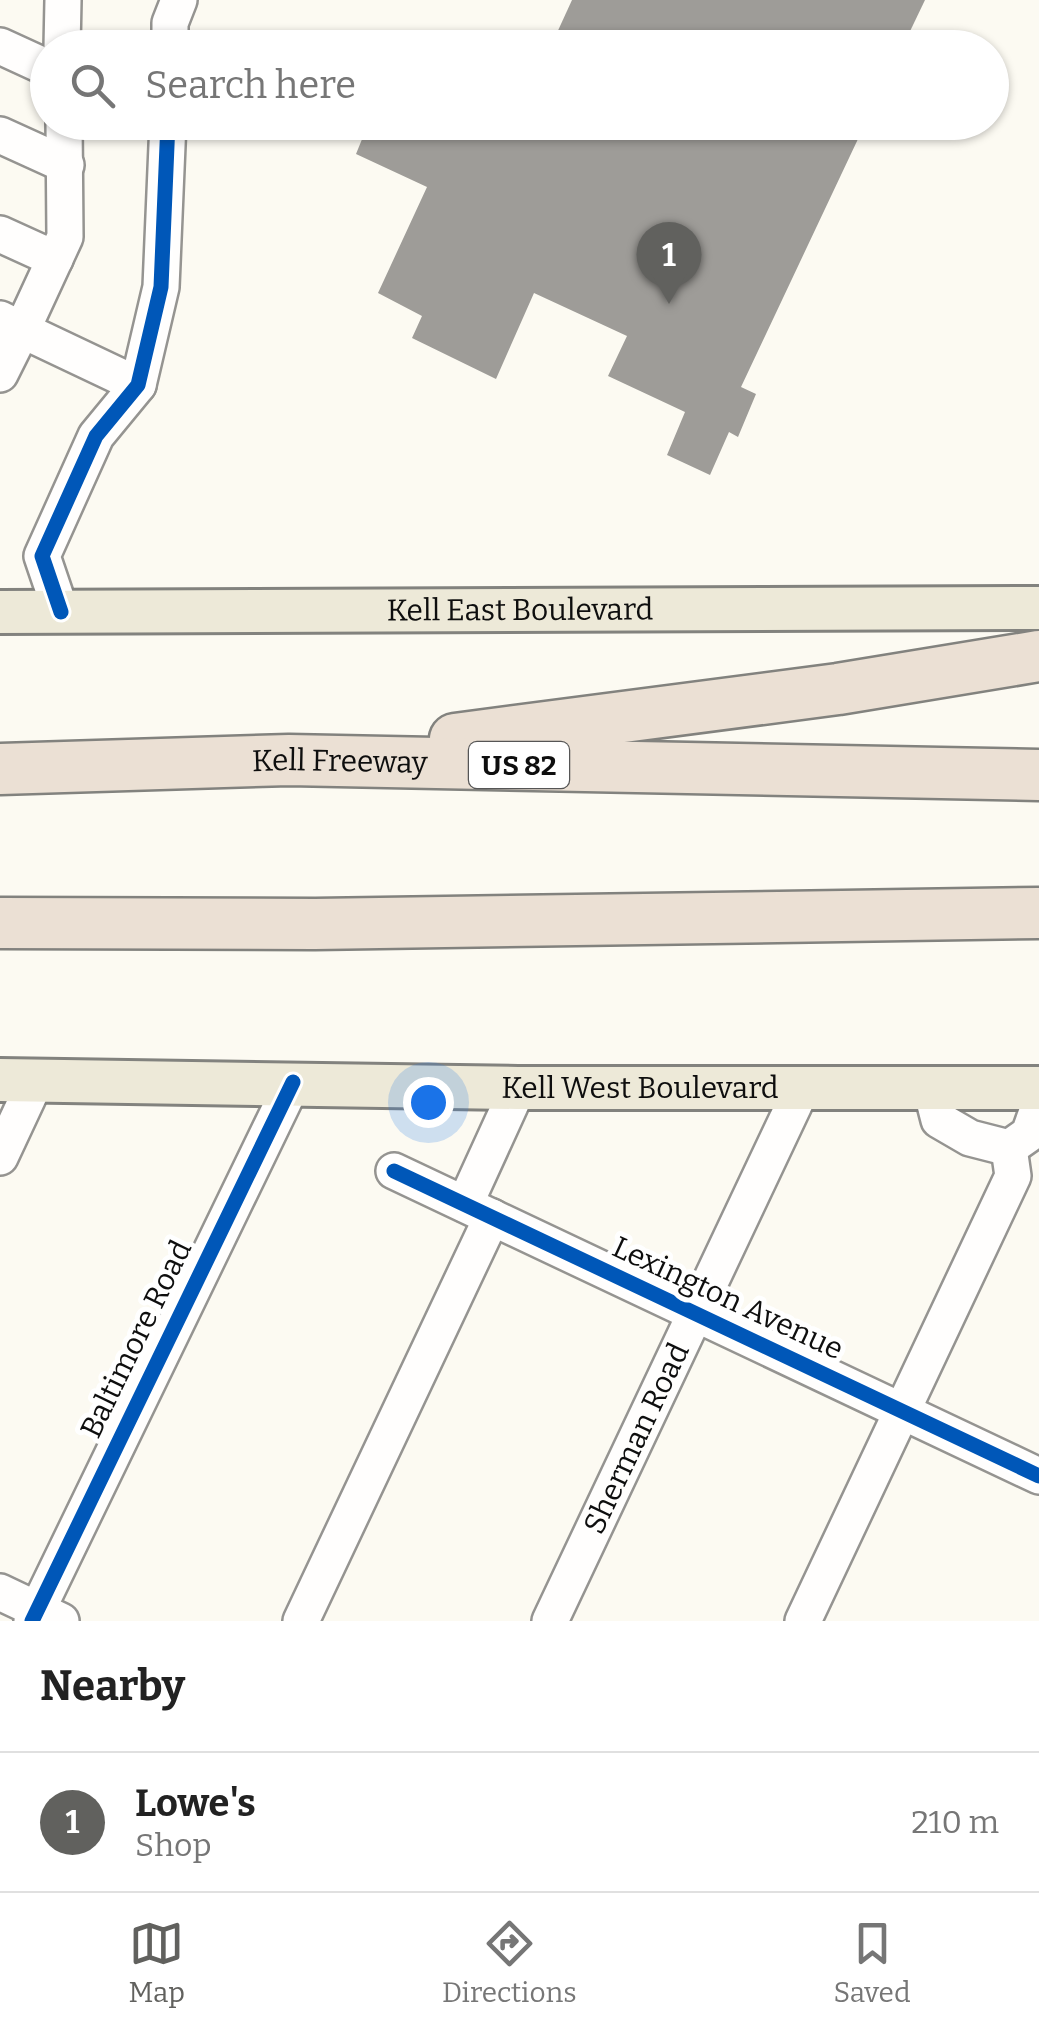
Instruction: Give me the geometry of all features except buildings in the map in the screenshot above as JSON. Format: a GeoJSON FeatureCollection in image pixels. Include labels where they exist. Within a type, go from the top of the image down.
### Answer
{"type":"FeatureCollection","features":[{"type":"Feature","properties":{"kind":"highway"},"geometry":{"type":"LineString","coordinates":[[289,760],[838,689],[1039,656]]}},
{"type":"Feature","properties":{"kind":"highway","name":"Kell Freeway"},"geometry":{"type":"LineString","coordinates":[[0,769],[289,760],[1039,775]]}},
{"type":"Feature","properties":{"kind":"highway"},"geometry":{"type":"LineString","coordinates":[[0,923],[315,924],[1039,913]]}},
{"type":"Feature","properties":{"kind":"highway"},"geometry":{"type":"LineString","coordinates":[[0,955],[315,924]]}},
{"type":"Feature","properties":{"kind":"main road","name":"Kell East Boulevard"},"geometry":{"type":"LineString","coordinates":[[0,612],[1039,608]]}},
{"type":"Feature","properties":{"kind":"main road","name":"Kell West Boulevard"},"geometry":{"type":"LineString","coordinates":[[18,1080],[518,1088],[1039,1088]]}},
{"type":"Feature","properties":{"kind":"street"},"geometry":{"type":"LineString","coordinates":[[62,0],[62,30]]}},
{"type":"Feature","properties":{"kind":"street"},"geometry":{"type":"LineString","coordinates":[[170,30],[178,0]]}},
{"type":"Feature","properties":{"kind":"street"},"geometry":{"type":"LineString","coordinates":[[0,46],[30,60]]}},
{"type":"Feature","properties":{"kind":"street"},"geometry":{"type":"LineString","coordinates":[[0,134],[66,165]]}},
{"type":"Feature","properties":{"kind":"street"},"geometry":{"type":"LineString","coordinates":[[0,374],[11,325],[55,259],[65,236],[65,140]]}},
{"type":"Feature","properties":{"kind":"street"},"geometry":{"type":"LineString","coordinates":[[60,612],[42,556],[96,436],[138,385],[160,287],[167,140]]}},
{"type":"Feature","properties":{"kind":"street"},"geometry":{"type":"LineString","coordinates":[[0,234],[55,259]]}},
{"type":"Feature","properties":{"kind":"street"},"geometry":{"type":"LineString","coordinates":[[11,325],[138,385]]}},
{"type":"Feature","properties":{"kind":"street"},"geometry":{"type":"LineString","coordinates":[[0,1156],[18,1080]]}},
{"type":"Feature","properties":{"kind":"street","name":"Baltimore Road"},"geometry":{"type":"LineString","coordinates":[[44,1617],[293,1082]]}},
{"type":"Feature","properties":{"kind":"street"},"geometry":{"type":"LineString","coordinates":[[300,1621],[479,1211],[518,1088]]}},
{"type":"Feature","properties":{"kind":"street"},"geometry":{"type":"LineString","coordinates":[[930,1089],[939,1120],[970,1138],[1009,1148],[1029,1134],[1039,1106]]}},
{"type":"Feature","properties":{"kind":"street","name":"Sherman Road"},"geometry":{"type":"LineString","coordinates":[[550,1621],[800,1090]]}},
{"type":"Feature","properties":{"kind":"street"},"geometry":{"type":"LineString","coordinates":[[802,1621],[1013,1176],[1009,1148]]}},
{"type":"Feature","properties":{"kind":"street","name":"Lexington Avenue"},"geometry":{"type":"LineString","coordinates":[[394,1171],[1039,1476]]}},
{"type":"Feature","properties":{"kind":"street"},"geometry":{"type":"LineString","coordinates":[[0,1592],[44,1617]]}},
{"type":"Feature","properties":{"kind":"cycle path"},"geometry":{"type":"LineString","coordinates":[[61,612],[42,556],[96,436],[138,385],[161,287],[167,140]]}},
{"type":"Feature","properties":{"kind":"cycle path"},"geometry":{"type":"LineString","coordinates":[[32,1621],[293,1082]]}},
{"type":"Feature","properties":{"kind":"cycle path"},"geometry":{"type":"LineString","coordinates":[[394,1171],[1039,1476]]}},
{"type":"Feature","properties":{"kind":"place","name":"Lowe's"},"geometry":{"type":"Point","coordinates":[669,304]}}]}
